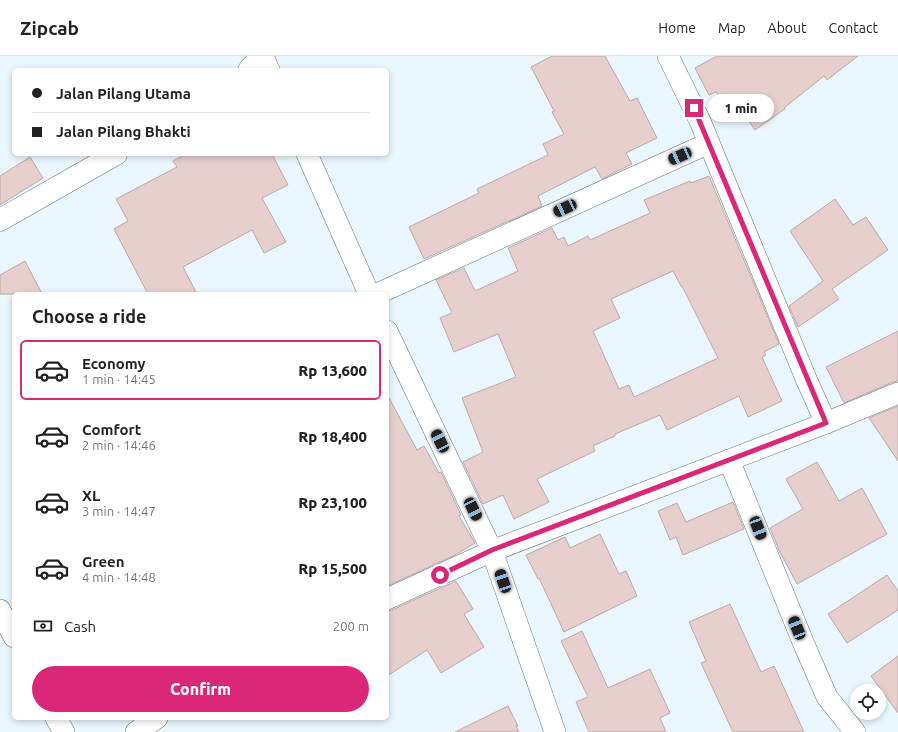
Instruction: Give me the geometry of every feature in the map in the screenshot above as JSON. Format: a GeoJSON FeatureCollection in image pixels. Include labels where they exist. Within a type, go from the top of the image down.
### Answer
{"type":"FeatureCollection","features":[{"type":"Feature","properties":{"kind":"street"},"geometry":{"type":"LineString","coordinates":[[668,56],[700,121],[807,381],[826,423]]}},
{"type":"Feature","properties":{"kind":"street"},"geometry":{"type":"LineString","coordinates":[[381,292],[709,143]]}},
{"type":"Feature","properties":{"kind":"street"},"geometry":{"type":"LineString","coordinates":[[0,220],[112,156]]}},
{"type":"Feature","properties":{"kind":"street"},"geometry":{"type":"LineString","coordinates":[[308,156],[368,292]]}},
{"type":"Feature","properties":{"kind":"street"},"geometry":{"type":"LineString","coordinates":[[389,335],[492,550],[555,732]]}},
{"type":"Feature","properties":{"kind":"street"},"geometry":{"type":"LineString","coordinates":[[389,598],[492,550],[826,423],[898,393]]}},
{"type":"Feature","properties":{"kind":"street"},"geometry":{"type":"LineString","coordinates":[[729,460],[827,697],[855,732]]}},
{"type":"Feature","properties":{"kind":"street"},"geometry":{"type":"LineString","coordinates":[[0,610],[12,633]]}},
{"type":"Feature","properties":{"kind":"street"},"geometry":{"type":"LineString","coordinates":[[57,720],[64,732]]}},
{"type":"Feature","properties":{"kind":"street"},"geometry":{"type":"LineString","coordinates":[[136,732],[154,720]]}},
{"type":"Feature","properties":{"kind":"building"},"geometry":{"type":"Polygon","coordinates":[[[552,56],[605,56],[630,101],[637,98],[657,138],[626,153],[632,164],[602,179],[595,167],[538,196],[542,206],[424,259],[409,227],[479,193],[477,189],[548,155],[543,144],[564,134],[531,67],[552,56]]]}},
{"type":"Feature","properties":{"kind":"building"},"geometry":{"type":"Polygon","coordinates":[[[717,56],[858,56],[827,80],[824,76],[784,108],[785,109],[755,130],[744,114],[736,120],[716,92],[709,95],[695,68],[717,56]]]}},
{"type":"Feature","properties":{"kind":"building"},"geometry":{"type":"Polygon","coordinates":[[[182,156],[273,156],[288,185],[262,198],[286,242],[264,253],[252,230],[183,267],[196,292],[147,292],[114,229],[128,221],[116,199],[177,167],[173,161],[182,156]]]}},
{"type":"Feature","properties":{"kind":"building"},"geometry":{"type":"Polygon","coordinates":[[[30,157],[43,178],[0,205],[0,176],[30,157]]]}},
{"type":"Feature","properties":{"kind":"building"},"geometry":{"type":"Polygon","coordinates":[[[709,176],[779,344],[764,352],[766,355],[762,357],[782,401],[748,417],[739,396],[667,430],[660,415],[615,434],[615,436],[593,446],[595,451],[537,479],[549,502],[514,519],[503,495],[483,504],[463,462],[483,452],[462,398],[516,377],[498,334],[454,352],[440,318],[452,313],[436,280],[464,268],[475,291],[518,271],[508,248],[552,228],[558,240],[564,237],[568,246],[588,236],[590,240],[650,213],[644,200],[690,181],[691,183],[709,176]],[[673,271],[611,299],[620,318],[593,331],[619,389],[629,385],[634,397],[718,358],[673,271]]]}},
{"type":"Feature","properties":{"kind":"building"},"geometry":{"type":"Polygon","coordinates":[[[835,199],[853,225],[866,217],[888,250],[832,289],[839,299],[798,327],[789,306],[823,281],[790,231],[835,199]]]}},
{"type":"Feature","properties":{"kind":"building"},"geometry":{"type":"Polygon","coordinates":[[[25,261],[41,292],[12,292],[12,294],[0,294],[0,275],[25,261]]]}},
{"type":"Feature","properties":{"kind":"building"},"geometry":{"type":"Polygon","coordinates":[[[898,331],[898,381],[844,403],[826,367],[898,331]]]}},
{"type":"Feature","properties":{"kind":"building"},"geometry":{"type":"Polygon","coordinates":[[[389,398],[417,450],[424,446],[439,473],[441,472],[461,515],[459,516],[475,543],[455,555],[389,585],[389,398]]]}},
{"type":"Feature","properties":{"kind":"building"},"geometry":{"type":"Polygon","coordinates":[[[898,406],[898,461],[869,418],[898,406]]]}},
{"type":"Feature","properties":{"kind":"building"},"geometry":{"type":"Polygon","coordinates":[[[817,462],[839,501],[862,488],[887,534],[797,584],[779,550],[770,528],[803,509],[786,479],[817,462]]]}},
{"type":"Feature","properties":{"kind":"building"},"geometry":{"type":"Polygon","coordinates":[[[733,502],[744,529],[683,555],[676,537],[670,540],[658,511],[677,503],[686,522],[733,502]]]}},
{"type":"Feature","properties":{"kind":"building"},"geometry":{"type":"Polygon","coordinates":[[[600,534],[619,574],[626,571],[637,596],[564,632],[539,578],[538,579],[526,555],[565,537],[570,548],[600,534]]]}},
{"type":"Feature","properties":{"kind":"building"},"geometry":{"type":"Polygon","coordinates":[[[887,575],[898,591],[898,610],[847,643],[828,614],[887,575]]]}},
{"type":"Feature","properties":{"kind":"building"},"geometry":{"type":"Polygon","coordinates":[[[456,581],[473,609],[464,614],[484,647],[441,673],[427,650],[389,675],[389,611],[456,581]]]}},
{"type":"Feature","properties":{"kind":"building"},"geometry":{"type":"Polygon","coordinates":[[[730,604],[761,672],[774,666],[804,732],[733,732],[701,663],[706,661],[689,622],[730,604]]]}},
{"type":"Feature","properties":{"kind":"building"},"geometry":{"type":"Polygon","coordinates":[[[582,631],[608,688],[650,669],[670,713],[660,718],[666,732],[589,732],[576,702],[588,697],[561,641],[582,631]]]}},
{"type":"Feature","properties":{"kind":"building"},"geometry":{"type":"Polygon","coordinates":[[[898,656],[898,713],[886,697],[886,684],[877,684],[871,676],[898,656]]]}},
{"type":"Feature","properties":{"kind":"building"},"geometry":{"type":"Polygon","coordinates":[[[508,706],[518,726],[516,726],[519,732],[455,732],[508,706]]]}},
{"type":"Feature","properties":{"kind":"route"},"geometry":{"type":"LineString","coordinates":[[440,575],[492,550],[826,423],[807,381],[694,108]]}}]}
